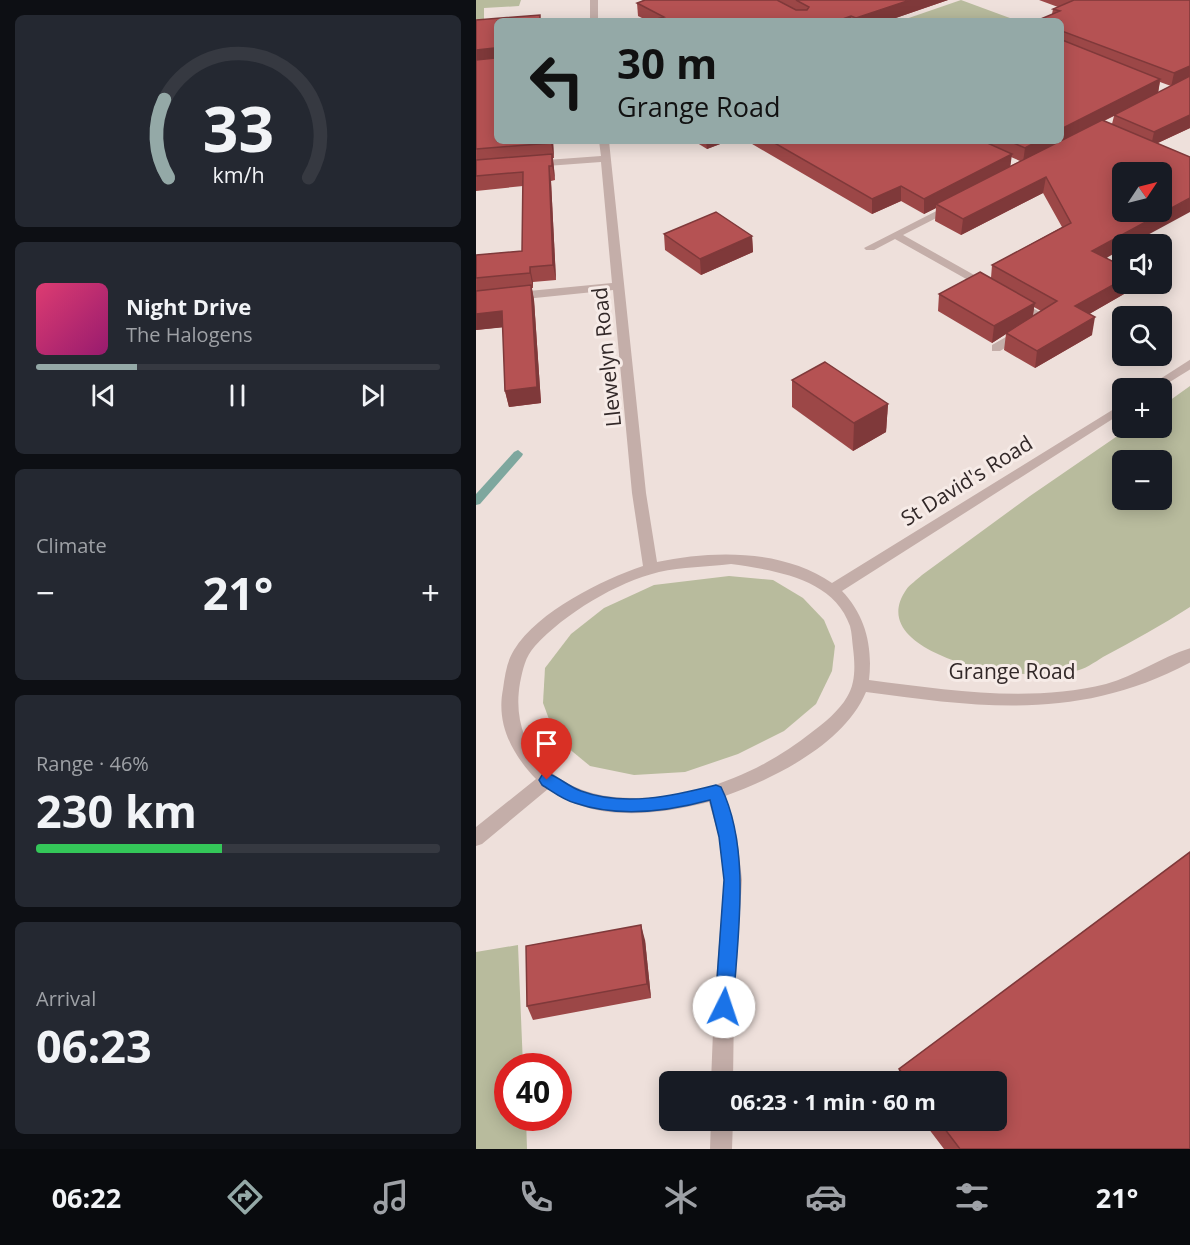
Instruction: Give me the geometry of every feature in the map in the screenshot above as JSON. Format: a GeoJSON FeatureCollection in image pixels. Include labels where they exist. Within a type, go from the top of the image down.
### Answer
{"type":"FeatureCollection","features":[{"type":"Feature","properties":{"kind":"street"},"geometry":{"type":"LineString","coordinates":[[594,0],[594,18]]}},
{"type":"Feature","properties":{"kind":"street","name":"Llewelyn Road"},"geometry":{"type":"LineString","coordinates":[[604,144],[640,493],[651,569]]}},
{"type":"Feature","properties":{"kind":"street"},"geometry":{"type":"LineString","coordinates":[[522,165],[606,159]]}},
{"type":"Feature","properties":{"kind":"street"},"geometry":{"type":"LineString","coordinates":[[870,248],[962,201]]}},
{"type":"Feature","properties":{"kind":"street"},"geometry":{"type":"LineString","coordinates":[[895,235],[1046,319],[996,348]]}},
{"type":"Feature","properties":{"kind":"street"},"geometry":{"type":"LineString","coordinates":[[476,300],[619,286]]}},
{"type":"Feature","properties":{"kind":"street"},"geometry":{"type":"LineString","coordinates":[[1167,378],[1190,363]]}},
{"type":"Feature","properties":{"kind":"street","name":"St David's Road"},"geometry":{"type":"LineString","coordinates":[[833,589],[1112,414]]}},
{"type":"Feature","properties":{"kind":"street"},"geometry":{"type":"LineString","coordinates":[[731,559],[772,564],[802,573],[833,589],[856,623],[862,657],[861,685],[851,705],[827,730],[789,759],[751,780],[671,804],[619,805],[577,797],[547,780],[529,764],[512,731],[508,696],[519,654],[550,622],[590,596],[651,569],[731,559]]}},
{"type":"Feature","properties":{"kind":"street","name":"Grange Road"},"geometry":{"type":"LineString","coordinates":[[861,685],[939,695],[1056,698],[1094,693],[1128,684],[1190,654]]}},
{"type":"Feature","properties":{"kind":"street"},"geometry":{"type":"LineString","coordinates":[[476,838],[547,780]]}},
{"type":"Feature","properties":{"kind":"street"},"geometry":{"type":"LineString","coordinates":[[716,792],[728,837],[733,880],[724,1007],[722,1071]]}},
{"type":"Feature","properties":{"kind":"street"},"geometry":{"type":"LineString","coordinates":[[721,1149],[722,1131]]}},
{"type":"Feature","properties":{"kind":"green space"},"geometry":{"type":"Polygon","coordinates":[[[476,0],[521,0],[519,6],[484,8],[484,20],[476,21],[476,0]]]}},
{"type":"Feature","properties":{"kind":"green space"},"geometry":{"type":"Polygon","coordinates":[[[961,0],[1010,18],[909,18],[961,0]]]}},
{"type":"Feature","properties":{"kind":"green space"},"geometry":{"type":"Polygon","coordinates":[[[1190,386],[1190,607],[1086,667],[1065,672],[1024,674],[993,671],[961,663],[924,647],[910,636],[901,623],[899,608],[906,590],[922,575],[1114,438],[1172,438],[1172,399],[1190,386]]]}},
{"type":"Feature","properties":{"kind":"green space"},"geometry":{"type":"Polygon","coordinates":[[[729,576],[773,580],[803,598],[824,620],[835,646],[832,671],[816,704],[784,731],[738,754],[685,772],[634,775],[590,766],[556,738],[543,703],[545,668],[571,634],[604,608],[654,585],[729,576]]]}},
{"type":"Feature","properties":{"kind":"green space"},"geometry":{"type":"Polygon","coordinates":[[[518,945],[522,1053],[494,1053],[494,1131],[526,1131],[527,1149],[476,1149],[476,952],[518,945]]]}},
{"type":"Feature","properties":{"kind":"building"},"geometry":{"type":"Polygon","coordinates":[[[645,0],[777,0],[796,10],[807,10],[809,7],[796,0],[910,0],[856,18],[851,16],[845,18],[660,18],[664,17],[637,3],[645,0]]]}},
{"type":"Feature","properties":{"kind":"building"},"geometry":{"type":"Polygon","coordinates":[[[1074,0],[1190,0],[1190,66],[1174,73],[1064,32],[1064,18],[1043,18],[1060,11],[1053,9],[1074,0]]]}},
{"type":"Feature","properties":{"kind":"building"},"geometry":{"type":"Polygon","coordinates":[[[540,15],[540,18],[502,18],[540,15]]]}},
{"type":"Feature","properties":{"kind":"building"},"geometry":{"type":"Polygon","coordinates":[[[494,19],[494,48],[476,50],[476,20],[494,19]]]}},
{"type":"Feature","properties":{"kind":"building"},"geometry":{"type":"Polygon","coordinates":[[[1064,41],[1160,79],[1064,127],[1064,41]]]}},
{"type":"Feature","properties":{"kind":"building"},"geometry":{"type":"Polygon","coordinates":[[[494,58],[494,144],[538,144],[476,149],[476,60],[494,58]]]}},
{"type":"Feature","properties":{"kind":"building"},"geometry":{"type":"Polygon","coordinates":[[[1190,76],[1190,115],[1154,132],[1114,115],[1190,76]]]}},
{"type":"Feature","properties":{"kind":"building"},"geometry":{"type":"Polygon","coordinates":[[[1102,120],[1190,157],[1190,198],[1172,208],[1172,162],[1112,162],[1112,222],[1146,222],[1123,234],[1112,234],[1112,240],[1092,251],[1112,261],[1112,286],[1075,306],[1095,317],[1037,351],[1006,333],[1057,301],[992,265],[1071,223],[1046,177],[963,219],[936,204],[1055,144],[1064,144],[1064,139],[1102,120]]]}},
{"type":"Feature","properties":{"kind":"building"},"geometry":{"type":"Polygon","coordinates":[[[776,144],[990,144],[1012,154],[924,199],[901,186],[872,199],[776,144]]]}},
{"type":"Feature","properties":{"kind":"building"},"geometry":{"type":"Polygon","coordinates":[[[1016,144],[1032,144],[1025,148],[1016,144]]]}},
{"type":"Feature","properties":{"kind":"building"},"geometry":{"type":"Polygon","coordinates":[[[552,154],[552,166],[549,166],[553,265],[530,267],[530,273],[476,278],[476,255],[522,251],[523,172],[476,176],[476,160],[552,154]]]}},
{"type":"Feature","properties":{"kind":"building"},"geometry":{"type":"Polygon","coordinates":[[[716,212],[752,236],[700,259],[664,234],[716,212]]]}},
{"type":"Feature","properties":{"kind":"building"},"geometry":{"type":"Polygon","coordinates":[[[980,272],[1035,303],[994,326],[939,294],[980,272]]]}},
{"type":"Feature","properties":{"kind":"building"},"geometry":{"type":"Polygon","coordinates":[[[531,285],[537,387],[505,391],[502,311],[476,314],[476,291],[531,285]]]}},
{"type":"Feature","properties":{"kind":"building"},"geometry":{"type":"Polygon","coordinates":[[[825,362],[888,404],[854,423],[792,380],[825,362]]]}},
{"type":"Feature","properties":{"kind":"building"},"geometry":{"type":"Polygon","coordinates":[[[1190,852],[1190,1149],[960,1149],[946,1131],[1007,1131],[1007,1071],[901,1071],[899,1069],[1190,852]]]}},
{"type":"Feature","properties":{"kind":"building"},"geometry":{"type":"Polygon","coordinates":[[[641,925],[647,984],[527,1006],[526,946],[641,925]]]}},
{"type":"Feature","properties":{"kind":"waterway"},"geometry":{"type":"LineString","coordinates":[[476,501],[518,454]]}},
{"type":"Feature","properties":{"kind":"route"},"geometry":{"type":"LineString","coordinates":[[547,780],[577,797],[619,805],[671,804],[716,792],[728,837],[733,880],[724,1007]]}}]}
